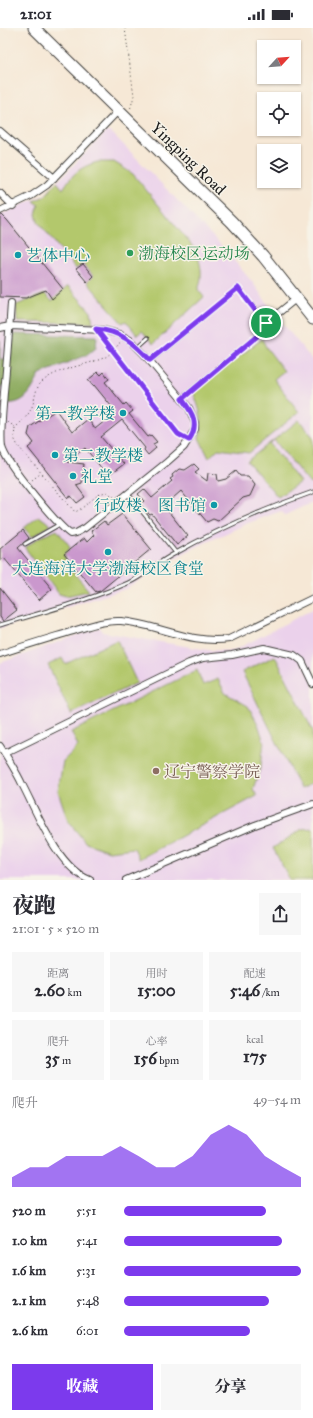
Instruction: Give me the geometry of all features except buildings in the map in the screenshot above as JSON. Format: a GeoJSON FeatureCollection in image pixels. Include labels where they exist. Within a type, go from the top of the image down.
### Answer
{"type":"FeatureCollection","features":[{"type":"Feature","properties":{"kind":"highway","name":"Yingping Road"},"geometry":{"type":"LineString","coordinates":[[34,28],[248,238],[313,319]]}},
{"type":"Feature","properties":{"kind":"street"},"geometry":{"type":"LineString","coordinates":[[0,211],[35,194],[54,178],[121,114]]}},
{"type":"Feature","properties":{"kind":"street"},"geometry":{"type":"LineString","coordinates":[[0,131],[54,178]]}},
{"type":"Feature","properties":{"kind":"street"},"geometry":{"type":"LineString","coordinates":[[0,193],[13,206]]}},
{"type":"Feature","properties":{"kind":"street"},"geometry":{"type":"LineString","coordinates":[[266,323],[297,298]]}},
{"type":"Feature","properties":{"kind":"street"},"geometry":{"type":"LineString","coordinates":[[0,328],[10,326],[96,329],[119,334],[130,340],[150,360],[193,415],[195,429],[189,440],[184,447],[118,502],[85,528],[76,533],[70,534],[15,469],[1,446],[4,389],[10,326],[11,303]]}},
{"type":"Feature","properties":{"kind":"street"},"geometry":{"type":"LineString","coordinates":[[0,654],[101,623],[121,621],[215,641],[229,638],[313,598]]}},
{"type":"Feature","properties":{"kind":"street"},"geometry":{"type":"LineString","coordinates":[[5,753],[203,658],[232,655],[264,648],[294,655],[302,661],[313,684]]}},
{"type":"Feature","properties":{"kind":"street"},"geometry":{"type":"LineString","coordinates":[[0,746],[23,785],[42,828],[68,864],[82,877],[90,880]]}},
{"type":"Feature","properties":{"kind":"street"},"geometry":{"type":"LineString","coordinates":[[126,880],[255,825],[313,804]]}},
{"type":"Feature","properties":{"kind":"lane"},"geometry":{"type":"LineString","coordinates":[[150,360],[238,288],[268,327],[182,399]]}},
{"type":"Feature","properties":{"kind":"lane"},"geometry":{"type":"LineString","coordinates":[[138,347],[148,338]]}},
{"type":"Feature","properties":{"kind":"lane"},"geometry":{"type":"LineString","coordinates":[[0,625],[97,596],[120,586],[176,553],[259,512],[313,492]]}},
{"type":"Feature","properties":{"kind":"lane"},"geometry":{"type":"LineString","coordinates":[[128,494],[176,553]]}},
{"type":"Feature","properties":{"kind":"lane"},"geometry":{"type":"LineString","coordinates":[[25,544],[60,524]]}},
{"type":"Feature","properties":{"kind":"path"},"geometry":{"type":"LineString","coordinates":[[121,114],[131,110],[134,96],[125,28]]}},
{"type":"Feature","properties":{"kind":"path"},"geometry":{"type":"LineString","coordinates":[[96,329],[178,434],[189,440]]}},
{"type":"Feature","properties":{"kind":"path"},"geometry":{"type":"LineString","coordinates":[[118,502],[107,492],[102,492],[82,509],[75,512],[18,446],[14,438],[15,428],[28,415],[32,408],[36,388],[43,380],[60,372],[102,358],[114,351],[122,341],[130,340]]}},
{"type":"Feature","properties":{"kind":"path"},"geometry":{"type":"LineString","coordinates":[[27,484],[41,473]]}},
{"type":"Feature","properties":{"kind":"shaded area"},"geometry":{"type":"Polygon","coordinates":[[[106,132],[111,132],[220,244],[253,283],[272,310],[313,361],[313,502],[285,515],[281,511],[248,523],[188,551],[126,589],[0,628],[0,215],[45,194],[106,132]]]}},
{"type":"Feature","properties":{"kind":"shaded area","name":"辽宁警察学院"},"geometry":{"type":"Polygon","coordinates":[[[313,609],[313,880],[0,880],[0,663],[100,627],[102,632],[208,650],[233,651],[313,609]]]}},
{"type":"Feature","properties":{"kind":"green space","name":"渤海校区运动场"},"geometry":{"type":"Polygon","coordinates":[[[97,162],[114,162],[133,174],[194,248],[198,258],[201,269],[201,279],[198,290],[204,297],[153,344],[142,331],[137,335],[126,321],[122,323],[87,282],[93,276],[83,264],[76,269],[38,222],[36,214],[39,205],[34,201],[45,196],[57,182],[63,189],[77,172],[86,166],[97,162]]]}},
{"type":"Feature","properties":{"kind":"green space"},"geometry":{"type":"Polygon","coordinates":[[[68,286],[91,312],[93,323],[17,322],[16,305],[45,294],[52,301],[68,286]]]}},
{"type":"Feature","properties":{"kind":"green space"},"geometry":{"type":"Polygon","coordinates":[[[14,334],[97,336],[96,348],[87,355],[40,374],[35,385],[28,394],[24,398],[14,403],[7,403],[9,384],[0,387],[0,359],[10,359],[14,334]]]}},
{"type":"Feature","properties":{"kind":"green space"},"geometry":{"type":"Polygon","coordinates":[[[262,339],[266,347],[284,371],[274,379],[299,412],[249,453],[218,449],[209,458],[199,438],[201,432],[201,421],[199,409],[193,392],[262,339]]]}},
{"type":"Feature","properties":{"kind":"green space"},"geometry":{"type":"Polygon","coordinates":[[[299,420],[313,437],[313,483],[310,484],[274,440],[270,444],[300,482],[278,497],[247,461],[299,420]]]}},
{"type":"Feature","properties":{"kind":"green space"},"geometry":{"type":"Polygon","coordinates":[[[39,516],[51,525],[32,537],[24,528],[39,516]]]}},
{"type":"Feature","properties":{"kind":"green space"},"geometry":{"type":"Polygon","coordinates":[[[57,530],[70,548],[64,555],[69,567],[89,591],[66,596],[59,594],[25,548],[38,538],[57,530]]]}},
{"type":"Feature","properties":{"kind":"green space"},"geometry":{"type":"Polygon","coordinates":[[[117,640],[137,683],[71,714],[48,665],[62,658],[65,664],[117,640]]]}},
{"type":"Feature","properties":{"kind":"green space"},"geometry":{"type":"Polygon","coordinates":[[[275,656],[313,731],[313,783],[300,789],[242,672],[275,656]]]}},
{"type":"Feature","properties":{"kind":"green space"},"geometry":{"type":"Polygon","coordinates":[[[197,670],[203,685],[218,679],[225,693],[248,706],[258,724],[264,742],[261,766],[253,789],[257,796],[139,859],[134,848],[109,851],[86,843],[68,821],[58,791],[63,761],[78,746],[71,732],[197,670]]]}},
{"type":"Feature","properties":{"kind":"green space"},"geometry":{"type":"Polygon","coordinates":[[[313,828],[313,880],[290,880],[273,848],[302,829],[313,828]]]}},
{"type":"Feature","properties":{"kind":"place","name":"渤海校区运动场"},"geometry":{"type":"Point","coordinates":[130,253]}},
{"type":"Feature","properties":{"kind":"place","name":"艺体中心"},"geometry":{"type":"Point","coordinates":[18,255]}},
{"type":"Feature","properties":{"kind":"place","name":"第一教学楼"},"geometry":{"type":"Point","coordinates":[123,413]}},
{"type":"Feature","properties":{"kind":"place","name":"第二教学楼"},"geometry":{"type":"Point","coordinates":[55,455]}},
{"type":"Feature","properties":{"kind":"place","name":"礼堂"},"geometry":{"type":"Point","coordinates":[73,476]}},
{"type":"Feature","properties":{"kind":"place","name":"行政楼、图书馆"},"geometry":{"type":"Point","coordinates":[214,505]}},
{"type":"Feature","properties":{"kind":"place","name":"大连海洋大学渤海校区食堂"},"geometry":{"type":"Point","coordinates":[108,552]}},
{"type":"Feature","properties":{"kind":"place","name":"辽宁警察学院"},"geometry":{"type":"Point","coordinates":[156,771]}},
{"type":"Feature","properties":{"kind":"route"},"geometry":{"type":"LineString","coordinates":[[238,288],[266,323],[268,327],[182,399],[193,415],[195,423],[195,429],[189,440],[178,434],[96,329],[119,334],[130,340],[150,360],[238,288]]}}]}
